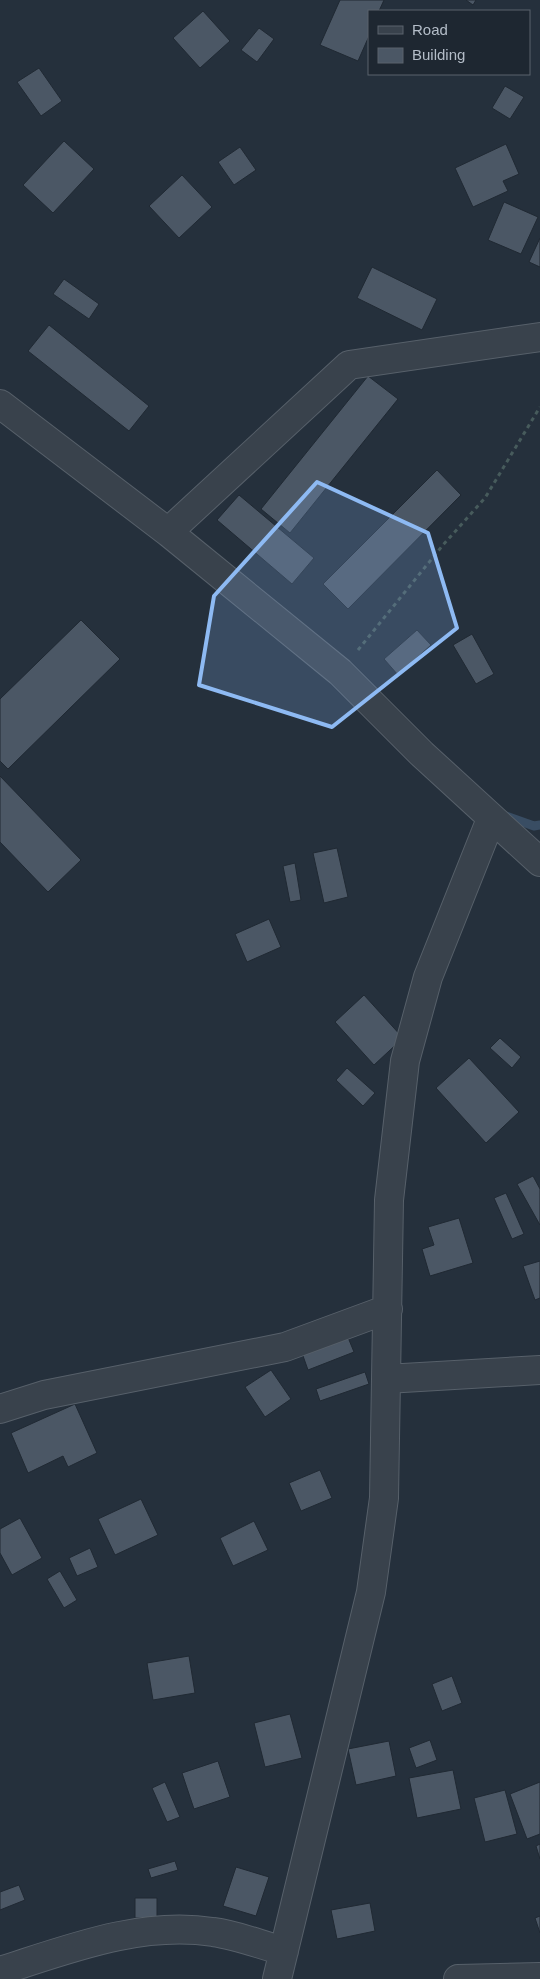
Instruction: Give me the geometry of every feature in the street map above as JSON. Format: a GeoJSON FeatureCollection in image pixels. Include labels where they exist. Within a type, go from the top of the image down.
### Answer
{"type":"FeatureCollection","features":[{"type":"Feature","properties":{"kind":"street"},"geometry":{"type":"LineString","coordinates":[[168,532],[349,365],[540,338]]}},
{"type":"Feature","properties":{"kind":"street"},"geometry":{"type":"LineString","coordinates":[[0,404],[168,532],[340,672],[491,819],[540,862]]}},
{"type":"Feature","properties":{"kind":"street"},"geometry":{"type":"LineString","coordinates":[[277,1979],[371,1592],[384,1498],[390,1200],[405,1061],[428,977],[491,819]]}},
{"type":"Feature","properties":{"kind":"street"},"geometry":{"type":"LineString","coordinates":[[0,1409],[54,1393],[285,1347],[388,1308]]}},
{"type":"Feature","properties":{"kind":"street"},"geometry":{"type":"LineString","coordinates":[[386,1379],[540,1370]]}},
{"type":"Feature","properties":{"kind":"street"},"geometry":{"type":"LineString","coordinates":[[0,1971],[118,1935],[154,1930],[214,1932],[284,1951]]}},
{"type":"Feature","properties":{"kind":"street"},"geometry":{"type":"LineString","coordinates":[[458,1979],[540,1977]]}},
{"type":"Feature","properties":{"kind":"path"},"geometry":{"type":"LineString","coordinates":[[340,672],[443,546],[485,498],[540,407]]}},
{"type":"Feature","properties":{"kind":"highlighted area"},"geometry":{"type":"Polygon","coordinates":[[[317,482],[428,533],[457,628],[332,727],[199,685],[214,596],[317,482]]]}},
{"type":"Feature","properties":{"kind":"building"},"geometry":{"type":"Polygon","coordinates":[[[340,0],[384,0],[379,10],[368,10],[368,38],[358,61],[320,45],[340,0]]]}},
{"type":"Feature","properties":{"kind":"building"},"geometry":{"type":"Polygon","coordinates":[[[466,0],[476,0],[473,5],[466,0]]]}},
{"type":"Feature","properties":{"kind":"building"},"geometry":{"type":"Polygon","coordinates":[[[203,11],[230,41],[200,68],[173,38],[203,11]]]}},
{"type":"Feature","properties":{"kind":"building"},"geometry":{"type":"Polygon","coordinates":[[[259,28],[274,39],[257,62],[241,50],[259,28]]]}},
{"type":"Feature","properties":{"kind":"building"},"geometry":{"type":"Polygon","coordinates":[[[39,68],[62,101],[41,116],[17,82],[39,68]]]}},
{"type":"Feature","properties":{"kind":"building"},"geometry":{"type":"Polygon","coordinates":[[[505,86],[524,97],[510,119],[492,108],[505,86]]]}},
{"type":"Feature","properties":{"kind":"building"},"geometry":{"type":"Polygon","coordinates":[[[64,141],[94,169],[53,213],[23,185],[64,141]]]}},
{"type":"Feature","properties":{"kind":"building"},"geometry":{"type":"Polygon","coordinates":[[[506,144],[519,174],[503,181],[508,191],[473,207],[455,168],[506,144]]]}},
{"type":"Feature","properties":{"kind":"building"},"geometry":{"type":"Polygon","coordinates":[[[240,147],[256,170],[234,185],[218,162],[240,147]]]}},
{"type":"Feature","properties":{"kind":"building"},"geometry":{"type":"Polygon","coordinates":[[[182,175],[212,207],[179,238],[149,206],[182,175]]]}},
{"type":"Feature","properties":{"kind":"building"},"geometry":{"type":"Polygon","coordinates":[[[504,202],[538,217],[521,254],[488,240],[504,202]]]}},
{"type":"Feature","properties":{"kind":"building"},"geometry":{"type":"Polygon","coordinates":[[[540,238],[540,267],[529,262],[540,238]]]}},
{"type":"Feature","properties":{"kind":"building"},"geometry":{"type":"Polygon","coordinates":[[[372,267],[437,299],[422,330],[357,298],[372,267]]]}},
{"type":"Feature","properties":{"kind":"building"},"geometry":{"type":"Polygon","coordinates":[[[64,279],[99,304],[89,319],[53,294],[64,279]]]}},
{"type":"Feature","properties":{"kind":"building"},"geometry":{"type":"Polygon","coordinates":[[[49,325],[149,406],[129,431],[28,351],[49,325]]]}},
{"type":"Feature","properties":{"kind":"building"},"geometry":{"type":"Polygon","coordinates":[[[368,376],[398,399],[290,533],[261,509],[368,376]]]}},
{"type":"Feature","properties":{"kind":"building"},"geometry":{"type":"Polygon","coordinates":[[[437,470],[461,495],[348,609],[323,584],[437,470]]]}},
{"type":"Feature","properties":{"kind":"building"},"geometry":{"type":"Polygon","coordinates":[[[239,495],[314,558],[292,584],[217,520],[239,495]]]}},
{"type":"Feature","properties":{"kind":"building"},"geometry":{"type":"Polygon","coordinates":[[[81,620],[120,659],[8,769],[0,761],[0,699],[81,620]]]}},
{"type":"Feature","properties":{"kind":"building"},"geometry":{"type":"Polygon","coordinates":[[[417,630],[431,645],[398,675],[384,659],[417,630]]]}},
{"type":"Feature","properties":{"kind":"building"},"geometry":{"type":"Polygon","coordinates":[[[472,634],[494,674],[476,684],[453,645],[472,634]]]}},
{"type":"Feature","properties":{"kind":"building"},"geometry":{"type":"Polygon","coordinates":[[[0,776],[81,860],[48,892],[0,842],[0,776]]]}},
{"type":"Feature","properties":{"kind":"building"},"geometry":{"type":"Polygon","coordinates":[[[337,848],[348,897],[324,903],[313,853],[337,848]]]}},
{"type":"Feature","properties":{"kind":"building"},"geometry":{"type":"Polygon","coordinates":[[[295,863],[301,900],[290,902],[283,866],[295,863]]]}},
{"type":"Feature","properties":{"kind":"building"},"geometry":{"type":"Polygon","coordinates":[[[269,919],[281,947],[247,962],[235,934],[269,919]]]}},
{"type":"Feature","properties":{"kind":"building"},"geometry":{"type":"Polygon","coordinates":[[[364,995],[403,1038],[374,1065],[335,1022],[364,995]]]}},
{"type":"Feature","properties":{"kind":"building"},"geometry":{"type":"Polygon","coordinates":[[[500,1038],[521,1057],[512,1068],[490,1048],[500,1038]]]}},
{"type":"Feature","properties":{"kind":"building"},"geometry":{"type":"Polygon","coordinates":[[[469,1058],[519,1112],[486,1143],[436,1088],[469,1058]]]}},
{"type":"Feature","properties":{"kind":"building"},"geometry":{"type":"Polygon","coordinates":[[[347,1068],[375,1093],[363,1106],[336,1080],[347,1068]]]}},
{"type":"Feature","properties":{"kind":"building"},"geometry":{"type":"Polygon","coordinates":[[[533,1176],[540,1189],[540,1225],[517,1184],[533,1176]]]}},
{"type":"Feature","properties":{"kind":"building"},"geometry":{"type":"Polygon","coordinates":[[[506,1193],[524,1234],[512,1239],[494,1198],[506,1193]]]}},
{"type":"Feature","properties":{"kind":"building"},"geometry":{"type":"Polygon","coordinates":[[[459,1218],[473,1263],[430,1276],[422,1249],[434,1245],[428,1227],[459,1218]]]}},
{"type":"Feature","properties":{"kind":"building"},"geometry":{"type":"Polygon","coordinates":[[[540,1261],[540,1298],[535,1300],[523,1266],[540,1261]]]}},
{"type":"Feature","properties":{"kind":"building"},"geometry":{"type":"Polygon","coordinates":[[[347,1335],[354,1352],[308,1370],[302,1353],[347,1335]]]}},
{"type":"Feature","properties":{"kind":"building"},"geometry":{"type":"Polygon","coordinates":[[[271,1370],[291,1399],[265,1417],[245,1387],[271,1370]]]}},
{"type":"Feature","properties":{"kind":"building"},"geometry":{"type":"Polygon","coordinates":[[[365,1372],[369,1384],[320,1401],[316,1389],[365,1372]]]}},
{"type":"Feature","properties":{"kind":"building"},"geometry":{"type":"Polygon","coordinates":[[[75,1404],[97,1453],[68,1467],[63,1456],[28,1473],[11,1433],[75,1404]]]}},
{"type":"Feature","properties":{"kind":"building"},"geometry":{"type":"Polygon","coordinates":[[[320,1470],[332,1498],[301,1511],[289,1483],[320,1470]]]}},
{"type":"Feature","properties":{"kind":"building"},"geometry":{"type":"Polygon","coordinates":[[[141,1499],[158,1535],[115,1555],[98,1519],[141,1499]]]}},
{"type":"Feature","properties":{"kind":"building"},"geometry":{"type":"Polygon","coordinates":[[[20,1518],[42,1558],[12,1575],[0,1553],[0,1529],[20,1518]]]}},
{"type":"Feature","properties":{"kind":"building"},"geometry":{"type":"Polygon","coordinates":[[[254,1521],[268,1550],[233,1566],[220,1538],[254,1521]]]}},
{"type":"Feature","properties":{"kind":"building"},"geometry":{"type":"Polygon","coordinates":[[[90,1548],[98,1567],[77,1576],[69,1558],[90,1548]]]}},
{"type":"Feature","properties":{"kind":"building"},"geometry":{"type":"Polygon","coordinates":[[[60,1571],[77,1600],[64,1608],[47,1579],[60,1571]]]}},
{"type":"Feature","properties":{"kind":"building"},"geometry":{"type":"Polygon","coordinates":[[[189,1656],[195,1693],[153,1700],[147,1663],[189,1656]]]}},
{"type":"Feature","properties":{"kind":"building"},"geometry":{"type":"Polygon","coordinates":[[[452,1676],[462,1703],[442,1711],[432,1684],[452,1676]]]}},
{"type":"Feature","properties":{"kind":"building"},"geometry":{"type":"Polygon","coordinates":[[[290,1714],[302,1758],[265,1767],[254,1723],[290,1714]]]}},
{"type":"Feature","properties":{"kind":"building"},"geometry":{"type":"Polygon","coordinates":[[[430,1740],[437,1760],[416,1768],[409,1748],[430,1740]]]}},
{"type":"Feature","properties":{"kind":"building"},"geometry":{"type":"Polygon","coordinates":[[[389,1741],[396,1776],[356,1785],[348,1749],[389,1741]]]}},
{"type":"Feature","properties":{"kind":"building"},"geometry":{"type":"Polygon","coordinates":[[[218,1761],[230,1797],[194,1809],[182,1773],[218,1761]]]}},
{"type":"Feature","properties":{"kind":"building"},"geometry":{"type":"Polygon","coordinates":[[[453,1770],[461,1809],[417,1818],[409,1778],[453,1770]]]}},
{"type":"Feature","properties":{"kind":"building"},"geometry":{"type":"Polygon","coordinates":[[[165,1782],[180,1817],[167,1822],[152,1788],[165,1782]]]}},
{"type":"Feature","properties":{"kind":"building"},"geometry":{"type":"Polygon","coordinates":[[[540,1782],[540,1834],[527,1839],[510,1794],[540,1782]]]}},
{"type":"Feature","properties":{"kind":"building"},"geometry":{"type":"Polygon","coordinates":[[[505,1790],[517,1834],[485,1842],[474,1798],[505,1790]]]}},
{"type":"Feature","properties":{"kind":"building"},"geometry":{"type":"Polygon","coordinates":[[[540,1844],[540,1859],[536,1846],[540,1844]]]}},
{"type":"Feature","properties":{"kind":"building"},"geometry":{"type":"Polygon","coordinates":[[[175,1861],[178,1870],[151,1878],[148,1869],[175,1861]]]}},
{"type":"Feature","properties":{"kind":"building"},"geometry":{"type":"Polygon","coordinates":[[[236,1867],[269,1877],[256,1916],[223,1906],[236,1867]]]}},
{"type":"Feature","properties":{"kind":"building"},"geometry":{"type":"Polygon","coordinates":[[[19,1885],[25,1900],[0,1910],[0,1892],[19,1885]]]}},
{"type":"Feature","properties":{"kind":"building"},"geometry":{"type":"Polygon","coordinates":[[[135,1898],[157,1898],[157,1918],[135,1918],[135,1898]]]}},
{"type":"Feature","properties":{"kind":"building"},"geometry":{"type":"Polygon","coordinates":[[[370,1903],[375,1931],[337,1939],[331,1910],[370,1903]]]}},
{"type":"Feature","properties":{"kind":"building"},"geometry":{"type":"Polygon","coordinates":[[[540,1916],[540,1933],[535,1918],[540,1916]]]}},
{"type":"Feature","properties":{"kind":"waterway"},"geometry":{"type":"LineString","coordinates":[[503,815],[534,826],[540,825]]}}]}
